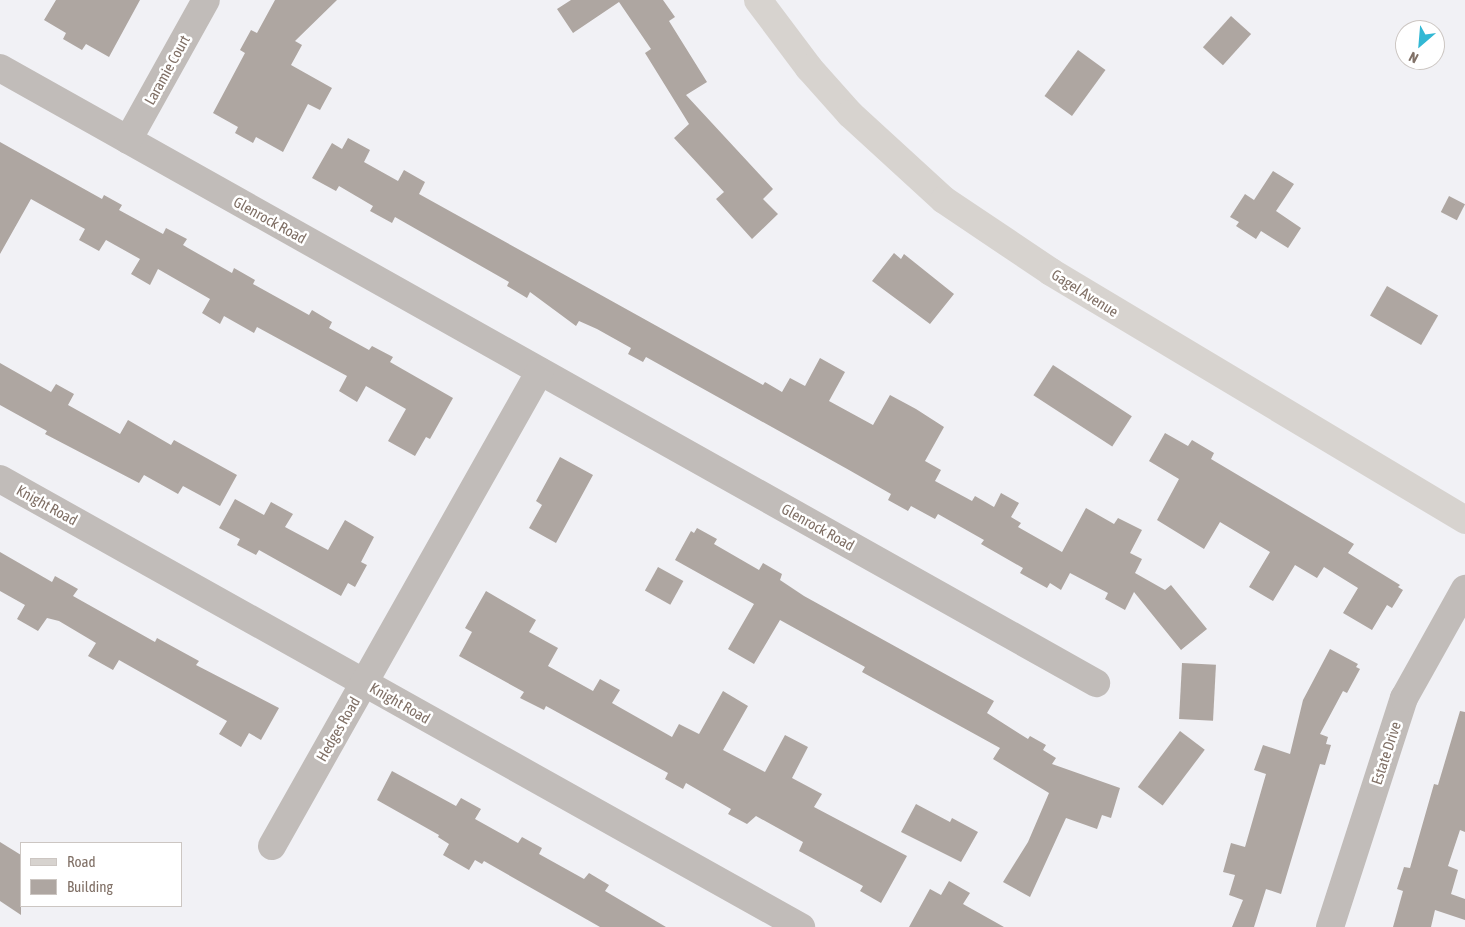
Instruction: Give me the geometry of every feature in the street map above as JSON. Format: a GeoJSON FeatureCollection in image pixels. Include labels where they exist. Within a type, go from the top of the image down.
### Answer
{"type":"FeatureCollection","features":[{"type":"Feature","properties":{"kind":"street","name":"Laramie Court"},"geometry":{"type":"LineString","coordinates":[[128,140],[206,0]]}},
{"type":"Feature","properties":{"kind":"street","name":"Gagel Avenue"},"geometry":{"type":"LineString","coordinates":[[758,0],[809,68],[850,114],[944,200],[1050,272],[1465,520]]}},
{"type":"Feature","properties":{"kind":"street","name":"Glenrock Road"},"geometry":{"type":"LineString","coordinates":[[0,68],[1096,683]]}},
{"type":"Feature","properties":{"kind":"street","name":"Hedges Road"},"geometry":{"type":"LineString","coordinates":[[272,846],[540,371]]}},
{"type":"Feature","properties":{"kind":"street","name":"Knight Road"},"geometry":{"type":"LineString","coordinates":[[0,479],[801,927]]}},
{"type":"Feature","properties":{"kind":"street","name":"Estate Drive"},"geometry":{"type":"LineString","coordinates":[[1330,927],[1404,698],[1465,589]]}},
{"type":"Feature","properties":{"kind":"building"},"geometry":{"type":"Polygon","coordinates":[[[56,0],[140,0],[109,57],[86,44],[82,50],[63,39],[66,33],[44,20],[56,0]]]}},
{"type":"Feature","properties":{"kind":"building"},"geometry":{"type":"Polygon","coordinates":[[[275,0],[337,0],[295,41],[302,45],[291,65],[332,88],[320,110],[308,104],[283,152],[256,137],[253,143],[235,133],[238,127],[213,113],[245,53],[240,50],[251,30],[257,33],[275,0]]]}},
{"type":"Feature","properties":{"kind":"building"},"geometry":{"type":"Polygon","coordinates":[[[571,0],[663,0],[675,17],[669,21],[707,82],[686,95],[773,189],[763,199],[778,214],[752,239],[716,199],[724,192],[674,138],[689,124],[645,53],[651,49],[619,2],[573,33],[557,9],[571,0]]]}},
{"type":"Feature","properties":{"kind":"building"},"geometry":{"type":"Polygon","coordinates":[[[1231,16],[1251,34],[1223,65],[1203,47],[1231,16]]]}},
{"type":"Feature","properties":{"kind":"building"},"geometry":{"type":"Polygon","coordinates":[[[1078,50],[1106,70],[1072,116],[1044,96],[1078,50]]]}},
{"type":"Feature","properties":{"kind":"building"},"geometry":{"type":"Polygon","coordinates":[[[348,138],[370,150],[364,162],[398,181],[404,170],[425,182],[419,194],[763,385],[765,382],[782,392],[790,378],[805,386],[820,358],[845,372],[829,401],[873,425],[890,395],[916,409],[944,427],[925,461],[941,470],[935,481],[972,501],[975,496],[994,507],[1001,493],[1019,503],[1011,517],[1021,523],[1018,527],[1062,552],[1086,508],[1114,524],[1118,518],[1142,530],[1130,553],[1142,559],[1135,573],[1165,590],[1171,585],[1207,629],[1181,650],[1134,592],[1125,610],[1105,599],[1108,593],[1070,573],[1061,590],[1050,583],[1047,588],[1020,573],[1023,568],[981,544],[984,540],[938,514],[935,519],[911,506],[908,511],[888,500],[891,494],[646,357],[643,362],[628,354],[631,348],[597,329],[579,321],[576,326],[530,292],[527,298],[507,286],[509,282],[395,217],[392,223],[370,211],[373,206],[339,186],[336,191],[312,178],[332,143],[342,149],[348,138]]]}},
{"type":"Feature","properties":{"kind":"building"},"geometry":{"type":"Polygon","coordinates":[[[0,142],[102,199],[104,195],[122,205],[119,210],[163,234],[166,228],[187,239],[183,245],[188,248],[232,273],[234,268],[255,280],[253,284],[309,315],[312,310],[332,322],[329,328],[369,350],[372,346],[393,357],[390,362],[453,398],[430,439],[426,437],[415,456],[388,441],[406,409],[366,386],[357,402],[339,391],[347,376],[257,327],[254,333],[224,316],[220,324],[202,313],[210,299],[158,269],[150,285],[131,274],[140,259],[106,240],[99,251],[79,240],[85,229],[31,199],[0,254],[0,142]]]}},
{"type":"Feature","properties":{"kind":"building"},"geometry":{"type":"Polygon","coordinates":[[[1273,171],[1294,184],[1276,211],[1301,228],[1288,248],[1261,231],[1256,239],[1236,226],[1239,222],[1230,217],[1245,194],[1254,200],[1273,171]]]}},
{"type":"Feature","properties":{"kind":"building"},"geometry":{"type":"Polygon","coordinates":[[[1449,196],[1465,204],[1457,220],[1441,212],[1449,196]]]}},
{"type":"Feature","properties":{"kind":"building"},"geometry":{"type":"Polygon","coordinates":[[[894,253],[901,259],[904,254],[954,294],[930,324],[872,281],[894,253]]]}},
{"type":"Feature","properties":{"kind":"building"},"geometry":{"type":"Polygon","coordinates":[[[1387,286],[1438,316],[1421,345],[1370,315],[1387,286]]]}},
{"type":"Feature","properties":{"kind":"building"},"geometry":{"type":"Polygon","coordinates":[[[0,363],[51,392],[56,384],[74,394],[68,405],[120,434],[128,420],[171,445],[174,440],[237,475],[220,506],[183,486],[178,494],[144,475],[139,483],[45,434],[47,431],[0,405],[0,363]]]}},
{"type":"Feature","properties":{"kind":"building"},"geometry":{"type":"Polygon","coordinates":[[[1053,365],[1132,416],[1112,446],[1033,395],[1053,365]]]}},
{"type":"Feature","properties":{"kind":"building"},"geometry":{"type":"Polygon","coordinates":[[[1165,433],[1188,446],[1192,440],[1214,453],[1211,459],[1354,544],[1348,553],[1400,585],[1398,587],[1403,590],[1392,608],[1387,605],[1372,630],[1343,613],[1358,588],[1324,567],[1317,578],[1295,565],[1273,601],[1249,587],[1270,552],[1220,522],[1204,549],[1157,520],[1179,479],[1149,461],[1165,433]]]}},
{"type":"Feature","properties":{"kind":"building"},"geometry":{"type":"Polygon","coordinates":[[[560,457],[593,475],[556,543],[529,528],[542,505],[536,501],[560,457]]]}},
{"type":"Feature","properties":{"kind":"building"},"geometry":{"type":"Polygon","coordinates":[[[235,499],[264,515],[271,502],[293,514],[285,527],[328,550],[345,520],[374,537],[361,562],[367,565],[355,587],[348,583],[341,596],[259,550],[256,555],[237,545],[240,539],[219,528],[235,499]]]}},
{"type":"Feature","properties":{"kind":"building"},"geometry":{"type":"Polygon","coordinates":[[[697,528],[717,539],[714,544],[759,570],[763,563],[782,574],[780,580],[804,596],[994,701],[987,713],[1028,739],[1030,736],[1046,745],[1043,750],[1056,758],[1052,764],[1120,788],[1111,818],[1102,815],[1097,829],[1066,818],[1030,897],[1003,882],[1028,842],[1049,793],[993,759],[1000,748],[862,672],[865,667],[780,620],[754,664],[728,649],[754,604],[675,560],[691,531],[694,533],[697,528]]]}},
{"type":"Feature","properties":{"kind":"building"},"geometry":{"type":"Polygon","coordinates":[[[0,552],[52,582],[55,576],[78,589],[73,596],[155,642],[157,638],[199,661],[196,665],[279,708],[261,740],[249,733],[241,747],[219,734],[227,721],[119,660],[113,670],[88,656],[96,643],[59,621],[47,618],[38,631],[17,619],[25,605],[0,591],[0,552]]]}},
{"type":"Feature","properties":{"kind":"building"},"geometry":{"type":"Polygon","coordinates":[[[658,567],[683,581],[670,605],[645,591],[658,567]]]}},
{"type":"Feature","properties":{"kind":"building"},"geometry":{"type":"Polygon","coordinates":[[[486,591],[536,620],[529,632],[558,648],[548,666],[593,691],[600,679],[620,690],[612,703],[672,737],[679,724],[699,734],[723,691],[748,706],[723,750],[765,772],[785,735],[808,747],[792,778],[822,794],[814,807],[907,856],[881,903],[860,891],[863,886],[799,851],[803,842],[756,816],[747,824],[728,814],[731,809],[686,783],[683,789],[665,779],[668,773],[546,706],[544,710],[520,698],[524,692],[459,656],[472,632],[465,628],[486,591]]]}},
{"type":"Feature","properties":{"kind":"building"},"geometry":{"type":"Polygon","coordinates":[[[1330,649],[1358,664],[1356,667],[1360,669],[1347,693],[1343,691],[1320,734],[1328,737],[1326,744],[1331,745],[1325,765],[1320,764],[1281,894],[1266,889],[1254,927],[1232,927],[1243,900],[1229,895],[1235,875],[1223,872],[1231,843],[1245,847],[1266,774],[1254,770],[1263,745],[1290,754],[1303,700],[1330,649]]]}},
{"type":"Feature","properties":{"kind":"building"},"geometry":{"type":"Polygon","coordinates":[[[1182,663],[1216,665],[1213,721],[1179,719],[1182,663]]]}},
{"type":"Feature","properties":{"kind":"building"},"geometry":{"type":"Polygon","coordinates":[[[1460,711],[1465,712],[1465,832],[1460,830],[1448,866],[1458,870],[1451,894],[1465,899],[1465,920],[1435,910],[1431,927],[1393,927],[1403,891],[1397,889],[1404,867],[1410,868],[1434,784],[1438,785],[1460,711]]]}},
{"type":"Feature","properties":{"kind":"building"},"geometry":{"type":"Polygon","coordinates":[[[1180,731],[1205,750],[1163,806],[1138,787],[1180,731]]]}},
{"type":"Feature","properties":{"kind":"building"},"geometry":{"type":"Polygon","coordinates":[[[392,771],[456,806],[461,798],[481,809],[475,819],[518,843],[522,837],[542,848],[539,854],[584,879],[589,873],[609,885],[605,891],[666,927],[600,927],[484,861],[482,864],[475,860],[469,870],[443,855],[449,844],[438,837],[439,835],[377,800],[392,771]]]}},
{"type":"Feature","properties":{"kind":"building"},"geometry":{"type":"Polygon","coordinates":[[[916,804],[950,822],[952,818],[978,832],[961,862],[901,832],[916,804]]]}},
{"type":"Feature","properties":{"kind":"building"},"geometry":{"type":"Polygon","coordinates":[[[0,842],[20,854],[21,915],[0,901],[0,842]]]}},
{"type":"Feature","properties":{"kind":"building"},"geometry":{"type":"Polygon","coordinates":[[[949,881],[970,893],[963,904],[1004,927],[909,927],[930,889],[941,895],[949,881]]]}}]}
